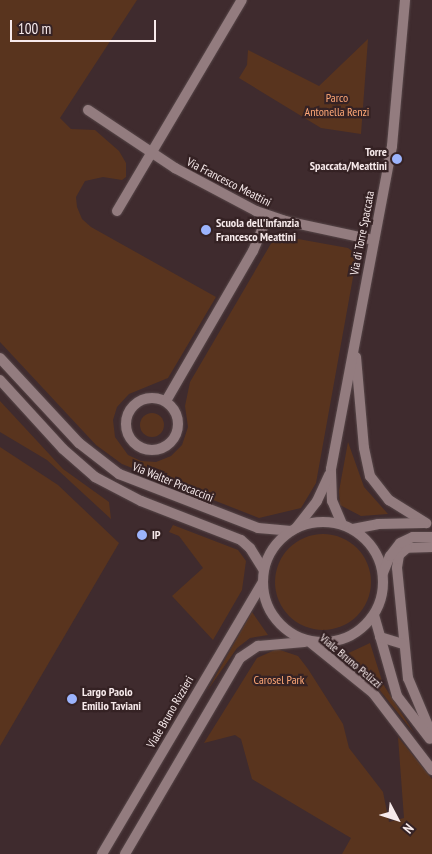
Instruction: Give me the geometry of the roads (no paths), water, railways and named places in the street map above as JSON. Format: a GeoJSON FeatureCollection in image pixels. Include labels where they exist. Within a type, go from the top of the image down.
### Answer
{"type":"FeatureCollection","features":[{"type":"Feature","properties":{"kind":"street"},"geometry":{"type":"LineString","coordinates":[[117,211],[242,0]]}},
{"type":"Feature","properties":{"kind":"street","name":"Via di Torre Spaccata"},"geometry":{"type":"LineString","coordinates":[[342,524],[332,501],[331,469],[393,138],[405,0]]}},
{"type":"Feature","properties":{"kind":"street","name":"Via Francesco Meattini"},"geometry":{"type":"LineString","coordinates":[[88,110],[184,174],[268,216],[374,240]]}},
{"type":"Feature","properties":{"kind":"street"},"geometry":{"type":"LineString","coordinates":[[166,401],[249,258],[268,216]]}},
{"type":"Feature","properties":{"kind":"street"},"geometry":{"type":"LineString","coordinates":[[355,341],[363,440],[370,476],[389,500],[429,523]]}},
{"type":"Feature","properties":{"kind":"street","name":"Via Walter Procaccini"},"geometry":{"type":"LineString","coordinates":[[0,358],[79,443],[120,474],[258,528],[293,530]]}},
{"type":"Feature","properties":{"kind":"street"},"geometry":{"type":"LineString","coordinates":[[0,380],[62,448],[95,477],[141,501],[241,540],[250,548],[264,570]]}},
{"type":"Feature","properties":{"kind":"street"},"geometry":{"type":"LineString","coordinates":[[149,398],[166,401],[172,407],[178,423],[174,440],[159,450],[142,449],[129,438],[126,421],[128,413],[133,406],[149,398]]}},
{"type":"Feature","properties":{"kind":"street","name":"Via di Torre Spaccata"},"geometry":{"type":"LineString","coordinates":[[293,530],[317,501],[331,469]]}},
{"type":"Feature","properties":{"kind":"street"},"geometry":{"type":"LineString","coordinates":[[309,641],[290,633],[275,619],[265,601],[262,583],[264,570],[274,546],[293,530],[318,522],[342,524],[353,529],[372,546],[383,573]]}},
{"type":"Feature","properties":{"kind":"street"},"geometry":{"type":"LineString","coordinates":[[353,529],[378,524],[429,523]]}},
{"type":"Feature","properties":{"kind":"street"},"geometry":{"type":"LineString","coordinates":[[124,854],[240,658],[261,645],[309,641],[327,643],[345,639],[360,630],[374,615],[382,595],[383,573],[390,556],[400,543],[413,537],[432,537]]}},
{"type":"Feature","properties":{"kind":"street"},"geometry":{"type":"LineString","coordinates":[[432,547],[412,546],[398,557],[403,644],[410,687],[432,736]]}},
{"type":"Feature","properties":{"kind":"street","name":"Viale Bruno Rizzieri"},"geometry":{"type":"LineString","coordinates":[[102,854],[262,583]]}},
{"type":"Feature","properties":{"kind":"street","name":"Viale Bruno Pelizzi"},"geometry":{"type":"LineString","coordinates":[[374,615],[397,696],[432,742]]}},
{"type":"Feature","properties":{"kind":"street"},"geometry":{"type":"LineString","coordinates":[[380,637],[403,644]]}},
{"type":"Feature","properties":{"kind":"street","name":"Viale Bruno Pelizzi"},"geometry":{"type":"LineString","coordinates":[[309,641],[373,693],[432,770]]}},
{"type":"Feature","properties":{"kind":"street"},"geometry":{"type":"LineString","coordinates":[[408,741],[421,730]]}},
{"type":"Feature","properties":{"kind":"place","name":"Torre Spaccata/Meattini"},"geometry":{"type":"Point","coordinates":[397,159]}},
{"type":"Feature","properties":{"kind":"place","name":"Scuola dell'infanzia Francesco Meattini"},"geometry":{"type":"Point","coordinates":[206,230]}},
{"type":"Feature","properties":{"kind":"place","name":"IP"},"geometry":{"type":"Point","coordinates":[142,535]}},
{"type":"Feature","properties":{"kind":"place","name":"Largo Paolo Emilio Taviani"},"geometry":{"type":"Point","coordinates":[72,699]}},
{"type":"Feature","properties":{"kind":"park label","name":"Parco Antonella Renzi"},"geometry":{"type":"Point","coordinates":[337,105]}},
{"type":"Feature","properties":{"kind":"park label","name":"Carosel Park"},"geometry":{"type":"Point","coordinates":[279,680]}}]}
